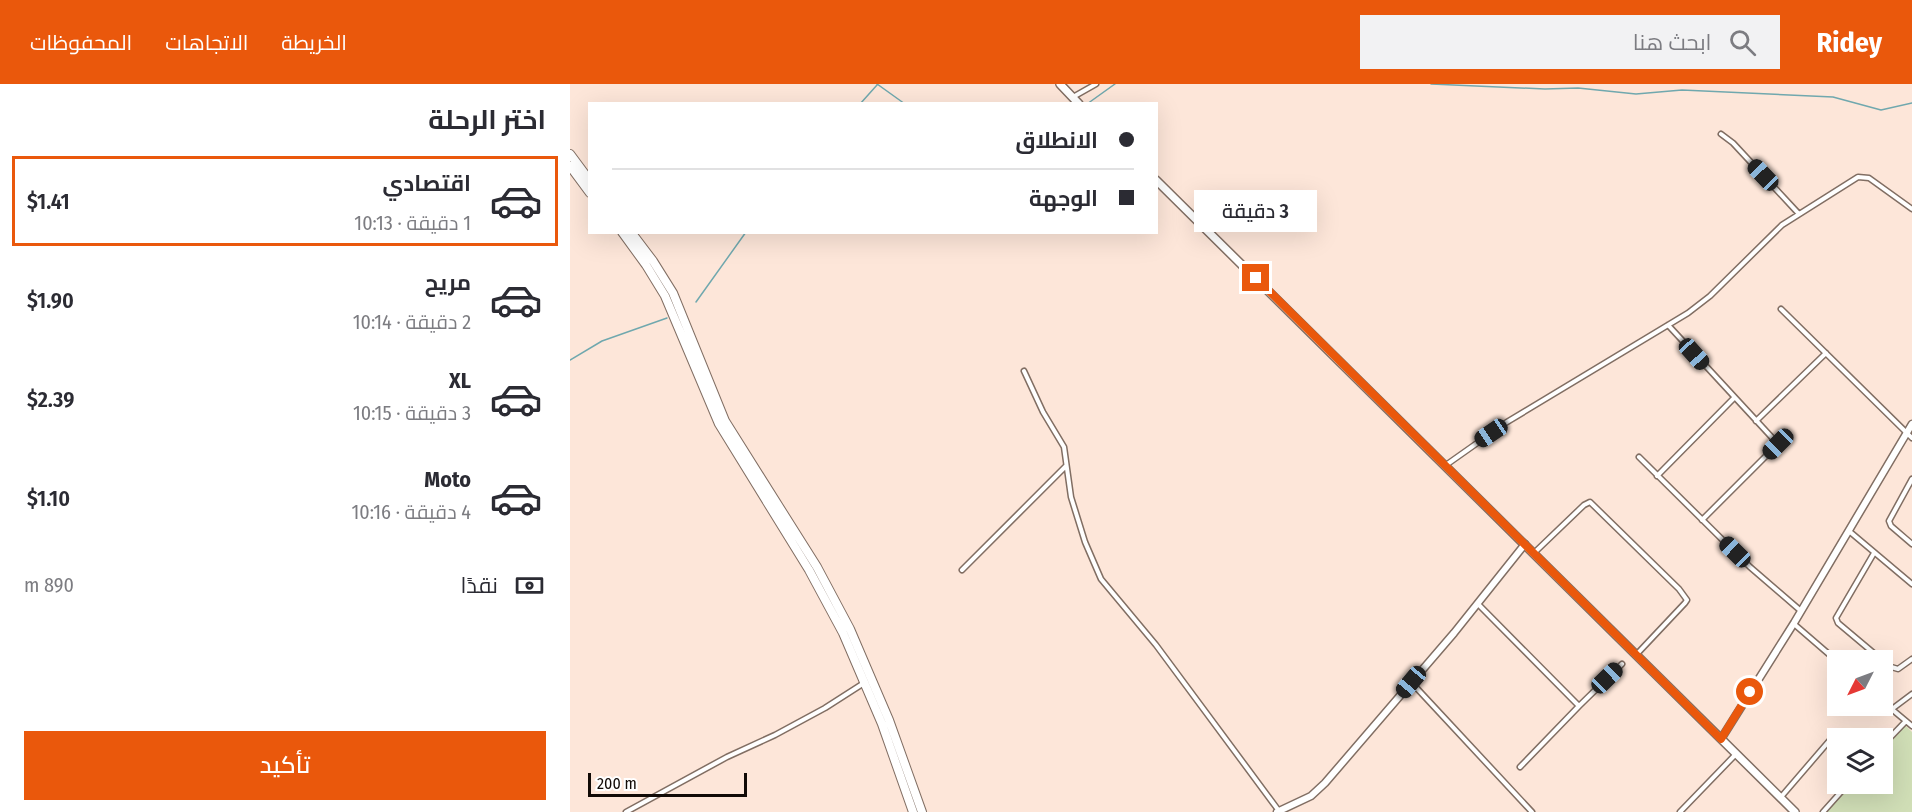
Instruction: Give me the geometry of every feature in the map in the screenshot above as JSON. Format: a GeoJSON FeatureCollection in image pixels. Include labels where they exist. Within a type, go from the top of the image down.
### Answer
{"type":"FeatureCollection","features":[{"type":"Feature","properties":{"kind":"highway"},"geometry":{"type":"LineString","coordinates":[[570,154],[588,178]]}},
{"type":"Feature","properties":{"kind":"highway"},"geometry":{"type":"LineString","coordinates":[[570,166],[588,190]]}},
{"type":"Feature","properties":{"kind":"highway"},"geometry":{"type":"LineString","coordinates":[[623,234],[665,296],[719,424],[809,570],[843,633],[882,724],[913,812]]}},
{"type":"Feature","properties":{"kind":"highway"},"geometry":{"type":"LineString","coordinates":[[633,234],[673,293],[729,428],[805,548],[845,620],[889,720],[922,812]]}},
{"type":"Feature","properties":{"kind":"main road"},"geometry":{"type":"LineString","coordinates":[[1060,84],[1077,102]]}},
{"type":"Feature","properties":{"kind":"main road"},"geometry":{"type":"LineString","coordinates":[[1158,182],[1795,812]]}},
{"type":"Feature","properties":{"kind":"street"},"geometry":{"type":"LineString","coordinates":[[1073,97],[1096,84]]}},
{"type":"Feature","properties":{"kind":"street"},"geometry":{"type":"LineString","coordinates":[[1720,134],[1732,143],[1799,214]]}},
{"type":"Feature","properties":{"kind":"street"},"geometry":{"type":"LineString","coordinates":[[1444,466],[1507,422],[1688,313],[1710,296],[1782,225],[1858,177],[1869,178],[1912,209]]}},
{"type":"Feature","properties":{"kind":"street"},"geometry":{"type":"LineString","coordinates":[[1781,309],[1909,435]]}},
{"type":"Feature","properties":{"kind":"street"},"geometry":{"type":"LineString","coordinates":[[1668,325],[1778,444],[1702,520]]}},
{"type":"Feature","properties":{"kind":"street"},"geometry":{"type":"LineString","coordinates":[[1756,421],[1826,353]]}},
{"type":"Feature","properties":{"kind":"street"},"geometry":{"type":"LineString","coordinates":[[1024,371],[1043,412],[1064,447],[1071,497],[1081,531],[1101,579],[1156,645],[1278,811],[1311,796],[1325,783],[1525,544]]}},
{"type":"Feature","properties":{"kind":"street"},"geometry":{"type":"LineString","coordinates":[[1657,476],[1734,398]]}},
{"type":"Feature","properties":{"kind":"street"},"geometry":{"type":"LineString","coordinates":[[1721,739],[1909,435],[1912,424]]}},
{"type":"Feature","properties":{"kind":"street"},"geometry":{"type":"LineString","coordinates":[[1639,458],[1750,567],[1801,611]]}},
{"type":"Feature","properties":{"kind":"street"},"geometry":{"type":"LineString","coordinates":[[962,570],[1066,465]]}},
{"type":"Feature","properties":{"kind":"street"},"geometry":{"type":"LineString","coordinates":[[1912,479],[1889,521],[1891,526],[1912,544]]}},
{"type":"Feature","properties":{"kind":"street"},"geometry":{"type":"LineString","coordinates":[[1534,554],[1584,505],[1590,502],[1679,590],[1687,600],[1636,655]]}},
{"type":"Feature","properties":{"kind":"street"},"geometry":{"type":"LineString","coordinates":[[1848,531],[1912,584]]}},
{"type":"Feature","properties":{"kind":"street"},"geometry":{"type":"LineString","coordinates":[[1870,650],[1838,623],[1836,618],[1874,553]]}},
{"type":"Feature","properties":{"kind":"street"},"geometry":{"type":"LineString","coordinates":[[1477,603],[1579,706]]}},
{"type":"Feature","properties":{"kind":"street"},"geometry":{"type":"LineString","coordinates":[[1794,623],[1827,652]]}},
{"type":"Feature","properties":{"kind":"street"},"geometry":{"type":"LineString","coordinates":[[1893,668],[1898,669],[1912,658]]}},
{"type":"Feature","properties":{"kind":"street"},"geometry":{"type":"LineString","coordinates":[[1520,767],[1622,664]]}},
{"type":"Feature","properties":{"kind":"street"},"geometry":{"type":"LineString","coordinates":[[626,812],[727,757],[815,714],[864,682]]}},
{"type":"Feature","properties":{"kind":"street"},"geometry":{"type":"LineString","coordinates":[[1411,682],[1532,812]]}},
{"type":"Feature","properties":{"kind":"street"},"geometry":{"type":"LineString","coordinates":[[1893,708],[1912,694]]}},
{"type":"Feature","properties":{"kind":"street"},"geometry":{"type":"LineString","coordinates":[[1893,710],[1912,726]]}},
{"type":"Feature","properties":{"kind":"street"},"geometry":{"type":"LineString","coordinates":[[1893,735],[1906,721]]}},
{"type":"Feature","properties":{"kind":"street"},"geometry":{"type":"LineString","coordinates":[[1780,798],[1827,743]]}},
{"type":"Feature","properties":{"kind":"street"},"geometry":{"type":"LineString","coordinates":[[1680,812],[1736,754]]}},
{"type":"Feature","properties":{"kind":"street"},"geometry":{"type":"LineString","coordinates":[[1823,812],[1839,794]]}},
{"type":"Feature","properties":{"kind":"green space"},"geometry":{"type":"Polygon","coordinates":[[[1904,724],[1912,732],[1912,812],[1824,812],[1840,794],[1893,794],[1893,737],[1904,724]]]}},
{"type":"Feature","properties":{"kind":"waterway"},"geometry":{"type":"LineString","coordinates":[[877,84],[902,102]]}},
{"type":"Feature","properties":{"kind":"waterway"},"geometry":{"type":"LineString","coordinates":[[1090,102],[1115,84]]}},
{"type":"Feature","properties":{"kind":"waterway"},"geometry":{"type":"LineString","coordinates":[[1431,84],[1545,89],[1578,88],[1636,94],[1682,90],[1833,97],[1881,110],[1912,103]]}},
{"type":"Feature","properties":{"kind":"waterway"},"geometry":{"type":"LineString","coordinates":[[862,102],[877,85]]}},
{"type":"Feature","properties":{"kind":"waterway"},"geometry":{"type":"LineString","coordinates":[[696,302],[745,234]]}},
{"type":"Feature","properties":{"kind":"waterway"},"geometry":{"type":"LineString","coordinates":[[570,360],[602,341],[667,318]]}},
{"type":"Feature","properties":{"kind":"route"},"geometry":{"type":"LineString","coordinates":[[1256,278],[1721,739],[1750,692]]}}]}
